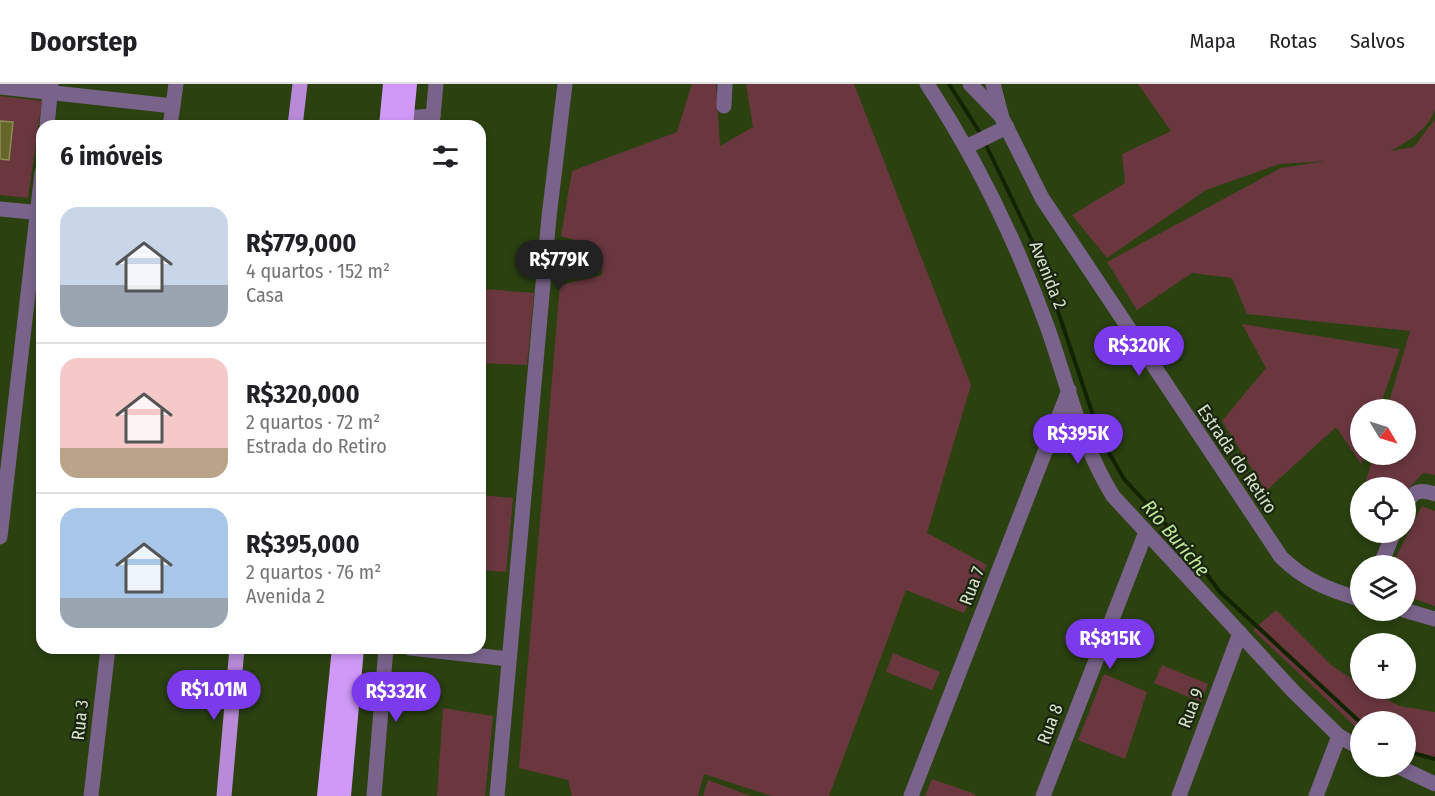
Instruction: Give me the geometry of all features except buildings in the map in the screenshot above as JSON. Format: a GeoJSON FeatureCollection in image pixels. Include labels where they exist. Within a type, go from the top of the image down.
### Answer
{"type":"FeatureCollection","features":[{"type":"Feature","properties":{"kind":"highway"},"geometry":{"type":"LineString","coordinates":[[389,120],[392,84]]}},
{"type":"Feature","properties":{"kind":"highway"},"geometry":{"type":"LineString","coordinates":[[404,120],[408,84]]}},
{"type":"Feature","properties":{"kind":"highway"},"geometry":{"type":"LineString","coordinates":[[326,796],[339,654]]}},
{"type":"Feature","properties":{"kind":"highway"},"geometry":{"type":"LineString","coordinates":[[342,796],[355,654]]}},
{"type":"Feature","properties":{"kind":"main road"},"geometry":{"type":"LineString","coordinates":[[296,120],[300,84]]}},
{"type":"Feature","properties":{"kind":"main road"},"geometry":{"type":"LineString","coordinates":[[224,796],[236,654]]}},
{"type":"Feature","properties":{"kind":"street"},"geometry":{"type":"LineString","coordinates":[[171,120],[176,84]]}},
{"type":"Feature","properties":{"kind":"street"},"geometry":{"type":"LineString","coordinates":[[432,120],[436,84]]}},
{"type":"Feature","properties":{"kind":"street"},"geometry":{"type":"LineString","coordinates":[[497,796],[549,217],[565,84]]}},
{"type":"Feature","properties":{"kind":"street"},"geometry":{"type":"LineString","coordinates":[[724,84],[724,106]]}},
{"type":"Feature","properties":{"kind":"street","name":"Avenida 2"},"geometry":{"type":"LineString","coordinates":[[927,84],[978,141],[1100,475],[1113,496],[1338,736],[1350,743]]}},
{"type":"Feature","properties":{"kind":"street"},"geometry":{"type":"LineString","coordinates":[[970,84],[1004,123],[978,141]]}},
{"type":"Feature","properties":{"kind":"street","name":"Estrada do Retiro"},"geometry":{"type":"LineString","coordinates":[[993,84],[1004,123],[1042,198],[1193,429],[1281,557],[1307,579],[1329,590],[1350,596]]}},
{"type":"Feature","properties":{"kind":"street"},"geometry":{"type":"LineString","coordinates":[[0,87],[51,88],[173,106]]}},
{"type":"Feature","properties":{"kind":"street"},"geometry":{"type":"LineString","coordinates":[[48,120],[51,88]]}},
{"type":"Feature","properties":{"kind":"street"},"geometry":{"type":"LineString","coordinates":[[0,209],[36,213]]}},
{"type":"Feature","properties":{"kind":"street"},"geometry":{"type":"LineString","coordinates":[[0,537],[36,245]]}},
{"type":"Feature","properties":{"kind":"street","name":"Rua 7"},"geometry":{"type":"LineString","coordinates":[[911,796],[1069,390]]}},
{"type":"Feature","properties":{"kind":"street"},"geometry":{"type":"LineString","coordinates":[[1416,491],[1435,494]]}},
{"type":"Feature","properties":{"kind":"street","name":"Rua 8"},"geometry":{"type":"LineString","coordinates":[[1043,796],[1146,532]]}},
{"type":"Feature","properties":{"kind":"street"},"geometry":{"type":"LineString","coordinates":[[1416,613],[1435,619]]}},
{"type":"Feature","properties":{"kind":"street","name":"Rua 9"},"geometry":{"type":"LineString","coordinates":[[1179,796],[1240,633]]}},
{"type":"Feature","properties":{"kind":"street","name":"Rua 3"},"geometry":{"type":"LineString","coordinates":[[91,796],[107,654]]}},
{"type":"Feature","properties":{"kind":"street"},"geometry":{"type":"LineString","coordinates":[[374,796],[386,654]]}},
{"type":"Feature","properties":{"kind":"street"},"geometry":{"type":"LineString","coordinates":[[464,654],[509,659]]}},
{"type":"Feature","properties":{"kind":"street"},"geometry":{"type":"LineString","coordinates":[[351,697],[382,701]]}},
{"type":"Feature","properties":{"kind":"street"},"geometry":{"type":"LineString","coordinates":[[1316,796],[1338,736]]}},
{"type":"Feature","properties":{"kind":"street"},"geometry":{"type":"LineString","coordinates":[[1416,775],[1435,784]]}},
{"type":"Feature","properties":{"kind":"shaded area"},"geometry":{"type":"Polygon","coordinates":[[[692,84],[716,84],[720,146],[753,127],[746,84],[854,84],[971,385],[927,533],[987,565],[964,613],[906,590],[829,796],[772,796],[704,774],[698,796],[572,796],[568,780],[519,768],[560,285],[602,275],[600,248],[561,236],[572,171],[677,132],[692,84]]]}},
{"type":"Feature","properties":{"kind":"shaded area"},"geometry":{"type":"Polygon","coordinates":[[[1138,84],[1435,84],[1435,108],[1429,122],[1410,139],[1390,151],[1414,147],[1435,119],[1435,475],[1423,473],[1416,480],[1416,477],[1367,477],[1371,465],[1416,465],[1416,399],[1390,399],[1410,331],[1247,314],[1232,278],[1192,273],[1137,310],[1107,262],[1281,168],[1326,161],[1280,164],[1206,190],[1107,258],[1072,215],[1125,183],[1122,154],[1171,131],[1138,84]]]}},
{"type":"Feature","properties":{"kind":"shaded area"},"geometry":{"type":"Polygon","coordinates":[[[0,96],[42,101],[39,120],[36,120],[36,143],[28,198],[0,195],[0,96]]]}},
{"type":"Feature","properties":{"kind":"shaded area"},"geometry":{"type":"Polygon","coordinates":[[[486,289],[534,293],[527,365],[486,363],[486,289]]]}},
{"type":"Feature","properties":{"kind":"shaded area"},"geometry":{"type":"Polygon","coordinates":[[[1242,324],[1400,349],[1382,399],[1350,399],[1350,448],[1336,427],[1266,491],[1222,421],[1266,368],[1242,324]]]}},
{"type":"Feature","properties":{"kind":"shaded area"},"geometry":{"type":"Polygon","coordinates":[[[486,496],[513,498],[506,572],[486,570],[486,496]]]}},
{"type":"Feature","properties":{"kind":"shaded area"},"geometry":{"type":"Polygon","coordinates":[[[1422,506],[1435,511],[1435,606],[1416,599],[1416,555],[1397,555],[1403,543],[1416,543],[1416,518],[1422,506]]]}},
{"type":"Feature","properties":{"kind":"shaded area"},"geometry":{"type":"Polygon","coordinates":[[[1276,610],[1331,665],[1350,677],[1350,699],[1386,699],[1399,706],[1435,712],[1435,760],[1416,753],[1416,711],[1350,711],[1350,722],[1253,630],[1276,610]]]}},
{"type":"Feature","properties":{"kind":"shaded area"},"geometry":{"type":"Polygon","coordinates":[[[893,653],[940,672],[932,690],[886,672],[893,653]]]}},
{"type":"Feature","properties":{"kind":"shaded area"},"geometry":{"type":"Polygon","coordinates":[[[1162,665],[1208,684],[1201,702],[1154,683],[1162,665]]]}},
{"type":"Feature","properties":{"kind":"shaded area"},"geometry":{"type":"Polygon","coordinates":[[[1104,674],[1147,692],[1125,759],[1078,740],[1104,674]]]}},
{"type":"Feature","properties":{"kind":"shaded area"},"geometry":{"type":"Polygon","coordinates":[[[443,708],[493,716],[485,796],[437,796],[443,708]]]}},
{"type":"Feature","properties":{"kind":"shaded area"},"geometry":{"type":"Polygon","coordinates":[[[932,779],[975,794],[975,796],[925,796],[932,779]]]}},
{"type":"Feature","properties":{"kind":"shaded area"},"geometry":{"type":"Polygon","coordinates":[[[708,780],[751,796],[703,796],[708,780]]]}},
{"type":"Feature","properties":{"kind":"waterway","name":"Rio Buriche"},"geometry":{"type":"LineString","coordinates":[[949,84],[982,136]]}},
{"type":"Feature","properties":{"kind":"waterway","name":"Rio Buriche"},"geometry":{"type":"LineString","coordinates":[[985,143],[1039,255],[1101,439],[1124,479],[1183,543],[1220,592],[1350,713]]}},
{"type":"Feature","properties":{"kind":"waterway","name":"Rio Buriche"},"geometry":{"type":"LineString","coordinates":[[1416,754],[1435,759]]}}]}
